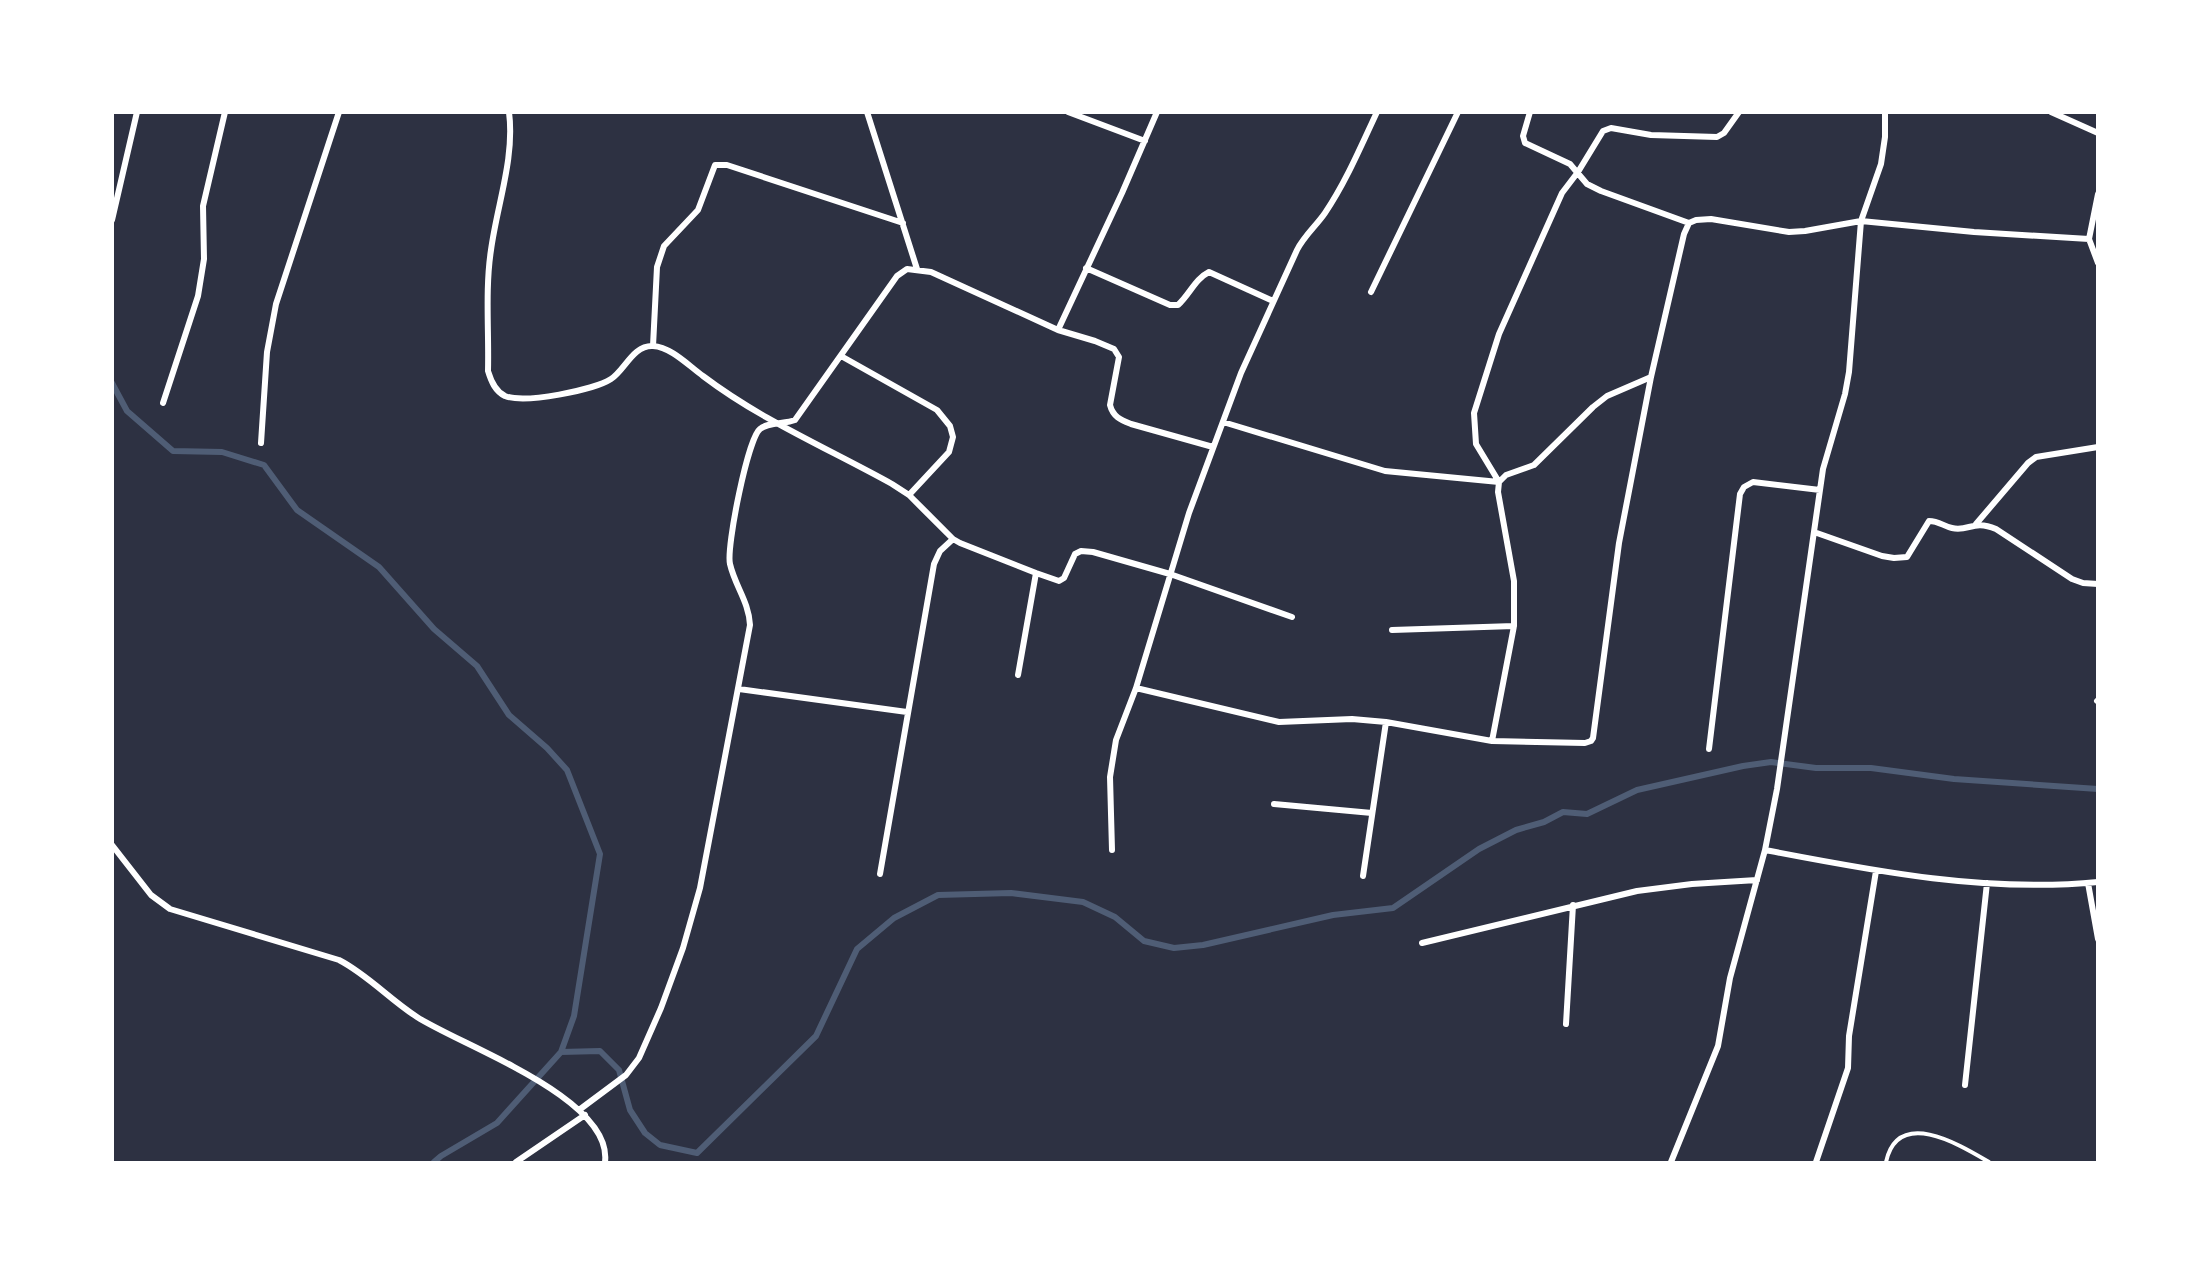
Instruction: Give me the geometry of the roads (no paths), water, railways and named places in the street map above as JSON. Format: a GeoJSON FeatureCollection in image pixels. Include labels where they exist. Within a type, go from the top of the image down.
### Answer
{"type":"FeatureCollection","features":[{"type":"Feature","properties":{"kind":"street"},"geometry":{"type":"LineString","coordinates":[[112,219],[137,112]]}},
{"type":"Feature","properties":{"kind":"street"},"geometry":{"type":"LineString","coordinates":[[163,403],[198,296],[204,259],[203,206],[225,112]]}},
{"type":"Feature","properties":{"kind":"street"},"geometry":{"type":"LineString","coordinates":[[261,443],[267,352],[276,303],[339,112]]}},
{"type":"Feature","properties":{"kind":"street"},"geometry":{"type":"LineString","coordinates":[[509,112],[510,147],[489,266],[489,370],[492,383],[500,393],[516,398],[561,395],[601,385],[614,377],[642,348],[653,346],[678,358],[725,393],[778,424],[909,495],[953,539],[1061,581],[1072,557],[1081,551],[1093,552],[1170,574],[1293,616]]}},
{"type":"Feature","properties":{"kind":"street"},"geometry":{"type":"LineString","coordinates":[[867,112],[917,268]]}},
{"type":"Feature","properties":{"kind":"street"},"geometry":{"type":"LineString","coordinates":[[1068,112],[1144,141]]}},
{"type":"Feature","properties":{"kind":"street"},"geometry":{"type":"LineString","coordinates":[[1058,330],[1157,112]]}},
{"type":"Feature","properties":{"kind":"street"},"geometry":{"type":"LineString","coordinates":[[1112,850],[1111,760],[1116,740],[1136,688],[1189,513],[1241,374],[1299,244],[1326,212],[1352,167],[1377,112]]}},
{"type":"Feature","properties":{"kind":"street"},"geometry":{"type":"LineString","coordinates":[[1371,292],[1458,112]]}},
{"type":"Feature","properties":{"kind":"street"},"geometry":{"type":"LineString","coordinates":[[1530,112],[1523,136],[1526,143],[1570,164],[1587,184],[1601,191],[1689,223]]}},
{"type":"Feature","properties":{"kind":"street"},"geometry":{"type":"LineString","coordinates":[[1492,741],[1514,626],[1514,581],[1498,492],[1499,482],[1476,444],[1474,413],[1499,334],[1562,193],[1603,131],[1611,128],[1651,135],[1717,137],[1730,127],[1739,112]]}},
{"type":"Feature","properties":{"kind":"street"},"geometry":{"type":"LineString","coordinates":[[1671,1162],[1718,1046],[1730,978],[1766,850],[1777,789],[1823,469],[1845,394],[1849,372],[1862,221],[1881,164],[1886,137],[1885,112]]}},
{"type":"Feature","properties":{"kind":"street"},"geometry":{"type":"LineString","coordinates":[[2051,112],[2097,133]]}},
{"type":"Feature","properties":{"kind":"street"},"geometry":{"type":"LineString","coordinates":[[653,346],[657,267],[664,246],[698,210],[715,165],[734,168],[903,223]]}},
{"type":"Feature","properties":{"kind":"street"},"geometry":{"type":"LineString","coordinates":[[2097,194],[2089,239],[2097,263]]}},
{"type":"Feature","properties":{"kind":"street"},"geometry":{"type":"LineString","coordinates":[[1136,688],[1279,722],[1352,718],[1492,741],[1589,742],[1593,738],[1620,543],[1651,377],[1684,234],[1689,223],[1711,219],[1789,231],[1805,231],[1862,221],[1974,232],[2089,239]]}},
{"type":"Feature","properties":{"kind":"street"},"geometry":{"type":"LineString","coordinates":[[516,1162],[626,1075],[648,1041],[683,948],[700,888],[739,689],[750,626],[747,605],[730,566],[730,534],[755,435],[760,429],[795,420],[897,276],[907,269],[917,268],[931,272],[1058,330],[1095,340],[1114,349],[1119,357],[1110,405],[1112,413],[1120,419],[1152,431],[1214,447]]}},
{"type":"Feature","properties":{"kind":"street"},"geometry":{"type":"LineString","coordinates":[[1086,268],[1170,305],[1178,305],[1187,297],[1200,277],[1209,272],[1273,302]]}},
{"type":"Feature","properties":{"kind":"street"},"geometry":{"type":"LineString","coordinates":[[841,356],[937,410],[950,426],[953,437],[949,452],[909,495]]}},
{"type":"Feature","properties":{"kind":"street"},"geometry":{"type":"LineString","coordinates":[[1499,482],[1506,475],[1534,465],[1607,396],[1651,377]]}},
{"type":"Feature","properties":{"kind":"street"},"geometry":{"type":"LineString","coordinates":[[1223,422],[1385,471],[1499,482]]}},
{"type":"Feature","properties":{"kind":"street"},"geometry":{"type":"LineString","coordinates":[[1976,524],[2028,463],[2036,457],[2097,447]]}},
{"type":"Feature","properties":{"kind":"street"},"geometry":{"type":"LineString","coordinates":[[1709,749],[1740,494],[1744,487],[1753,482],[1820,490]]}},
{"type":"Feature","properties":{"kind":"street"},"geometry":{"type":"LineString","coordinates":[[1814,532],[1882,556],[1894,558],[1907,557],[1929,521],[1938,521],[1952,528],[1963,529],[1976,524],[1986,525],[1996,529],[2072,579],[2097,584]]}},
{"type":"Feature","properties":{"kind":"street"},"geometry":{"type":"LineString","coordinates":[[880,874],[934,564],[939,551],[953,539]]}},
{"type":"Feature","properties":{"kind":"street"},"geometry":{"type":"LineString","coordinates":[[1018,675],[1036,573]]}},
{"type":"Feature","properties":{"kind":"street"},"geometry":{"type":"LineString","coordinates":[[1392,630],[1514,626]]}},
{"type":"Feature","properties":{"kind":"street"},"geometry":{"type":"LineString","coordinates":[[739,689],[907,712]]}},
{"type":"Feature","properties":{"kind":"street"},"geometry":{"type":"LineString","coordinates":[[1363,876],[1386,722]]}},
{"type":"Feature","properties":{"kind":"street"},"geometry":{"type":"LineString","coordinates":[[1274,804],[1372,813]]}},
{"type":"Feature","properties":{"kind":"street"},"geometry":{"type":"LineString","coordinates":[[112,845],[152,895],[170,909],[339,960],[364,974],[417,1017],[519,1070],[564,1097],[596,1128],[604,1141],[605,1162]]}},
{"type":"Feature","properties":{"kind":"street"},"geometry":{"type":"LineString","coordinates":[[1766,850],[1876,871],[1987,883],[2037,885],[2097,882]]}},
{"type":"Feature","properties":{"kind":"street"},"geometry":{"type":"LineString","coordinates":[[1816,1162],[1848,1068],[1849,1036],[1876,871]]}},
{"type":"Feature","properties":{"kind":"street"},"geometry":{"type":"LineString","coordinates":[[1422,943],[1637,891],[1692,884],[1757,880]]}},
{"type":"Feature","properties":{"kind":"street"},"geometry":{"type":"LineString","coordinates":[[1965,1085],[1987,883]]}},
{"type":"Feature","properties":{"kind":"street"},"geometry":{"type":"LineString","coordinates":[[2088,883],[2097,939]]}},
{"type":"Feature","properties":{"kind":"street"},"geometry":{"type":"LineString","coordinates":[[1566,1024],[1573,905]]}},
{"type":"Feature","properties":{"kind":"waterway"},"geometry":{"type":"LineString","coordinates":[[112,383],[127,411],[173,451],[222,452],[264,465],[297,510],[379,567],[434,629],[477,666],[509,715],[547,748],[567,770],[600,854],[574,1016],[561,1052],[497,1123],[434,1162]]}},
{"type":"Feature","properties":{"kind":"waterway"},"geometry":{"type":"LineString","coordinates":[[561,1052],[600,1051],[619,1070],[630,1110],[645,1133],[660,1145],[697,1153],[816,1036],[857,949],[894,918],[938,895],[1011,893],[1083,902],[1115,917],[1144,941],[1174,948],[1203,945],[1333,915],[1393,908],[1479,849],[1516,830],[1544,822],[1563,812],[1587,814],[1637,790],[1743,766],[1771,762],[1816,768],[1871,768],[1954,779],[2098,789]]}}]}
